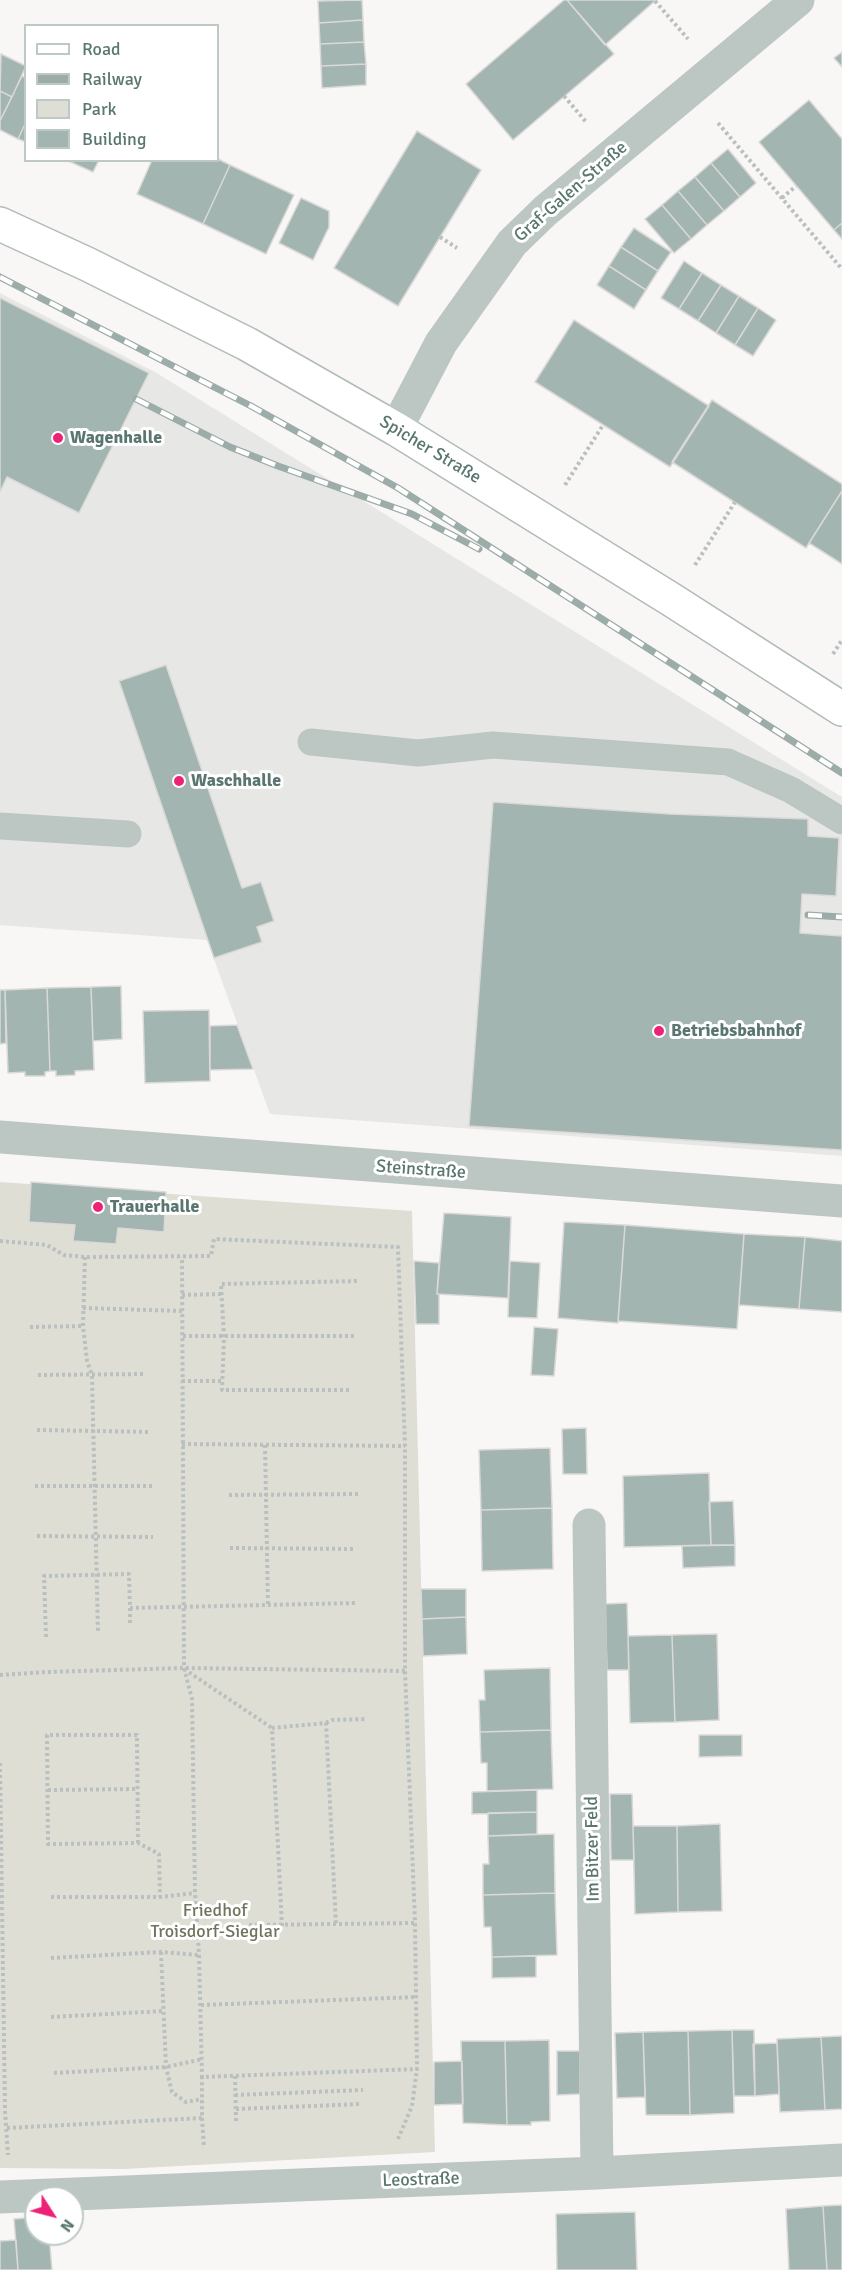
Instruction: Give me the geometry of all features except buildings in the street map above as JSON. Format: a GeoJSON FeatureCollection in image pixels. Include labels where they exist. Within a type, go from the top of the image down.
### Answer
{"type":"FeatureCollection","features":[{"type":"Feature","properties":{"kind":"street","name":"Graf-Galen-Straße"},"geometry":{"type":"LineString","coordinates":[[396,429],[441,343],[512,243],[545,211],[798,0]]}},
{"type":"Feature","properties":{"kind":"street","name":"Spicher Straße"},"geometry":{"type":"LineString","coordinates":[[0,224],[87,264],[246,344],[396,429],[672,600],[842,709]]}},
{"type":"Feature","properties":{"kind":"street","name":"Steinstraße"},"geometry":{"type":"LineString","coordinates":[[0,1137],[842,1201]]}},
{"type":"Feature","properties":{"kind":"street","name":"Im Bitzer Feld"},"geometry":{"type":"LineString","coordinates":[[589,1525],[597,2173]]}},
{"type":"Feature","properties":{"kind":"street","name":"Leostraße"},"geometry":{"type":"LineString","coordinates":[[6,2197],[597,2173],[842,2160]]}},
{"type":"Feature","properties":{"kind":"lane"},"geometry":{"type":"LineString","coordinates":[[311,742],[418,753],[493,745],[728,762],[791,790],[842,821]]}},
{"type":"Feature","properties":{"kind":"lane"},"geometry":{"type":"LineString","coordinates":[[0,826],[128,834]]}},
{"type":"Feature","properties":{"kind":"path"},"geometry":{"type":"LineString","coordinates":[[690,90],[842,269]]}},
{"type":"Feature","properties":{"kind":"path"},"geometry":{"type":"LineString","coordinates":[[782,198],[796,186]]}},
{"type":"Feature","properties":{"kind":"path"},"geometry":{"type":"LineString","coordinates":[[543,520],[603,424]]}},
{"type":"Feature","properties":{"kind":"path"},"geometry":{"type":"LineString","coordinates":[[672,600],[735,502]]}},
{"type":"Feature","properties":{"kind":"path"},"geometry":{"type":"LineString","coordinates":[[0,1241],[47,1245],[64,1255],[85,1257],[211,1257],[214,1239],[398,1247],[405,1446],[405,1671],[416,1923],[417,2069],[412,2106],[402,2132],[398,2140],[387,2140]]}},
{"type":"Feature","properties":{"kind":"path"},"geometry":{"type":"LineString","coordinates":[[85,1257],[83,1326],[87,1361],[92,1375],[98,1633]]}},
{"type":"Feature","properties":{"kind":"path"},"geometry":{"type":"LineString","coordinates":[[182,1257],[184,1668],[192,1699],[195,1893],[203,2060],[202,2118],[204,2149],[213,2149]]}},
{"type":"Feature","properties":{"kind":"path"},"geometry":{"type":"LineString","coordinates":[[348,1390],[222,1390],[224,1337],[221,1284],[357,1281]]}},
{"type":"Feature","properties":{"kind":"path"},"geometry":{"type":"LineString","coordinates":[[182,1295],[222,1294]]}},
{"type":"Feature","properties":{"kind":"path"},"geometry":{"type":"LineString","coordinates":[[83,1308],[182,1311]]}},
{"type":"Feature","properties":{"kind":"path"},"geometry":{"type":"LineString","coordinates":[[30,1327],[83,1326]]}},
{"type":"Feature","properties":{"kind":"path"},"geometry":{"type":"LineString","coordinates":[[183,1336],[354,1336]]}},
{"type":"Feature","properties":{"kind":"path"},"geometry":{"type":"LineString","coordinates":[[38,1375],[145,1374]]}},
{"type":"Feature","properties":{"kind":"path"},"geometry":{"type":"LineString","coordinates":[[182,1381],[222,1381]]}},
{"type":"Feature","properties":{"kind":"path"},"geometry":{"type":"LineString","coordinates":[[38,1430],[151,1432]]}},
{"type":"Feature","properties":{"kind":"path"},"geometry":{"type":"LineString","coordinates":[[182,1444],[405,1446]]}},
{"type":"Feature","properties":{"kind":"path"},"geometry":{"type":"LineString","coordinates":[[265,1444],[268,1606]]}},
{"type":"Feature","properties":{"kind":"path"},"geometry":{"type":"LineString","coordinates":[[35,1486],[153,1486]]}},
{"type":"Feature","properties":{"kind":"path"},"geometry":{"type":"LineString","coordinates":[[229,1495],[360,1494]]}},
{"type":"Feature","properties":{"kind":"path"},"geometry":{"type":"LineString","coordinates":[[37,1536],[153,1537]]}},
{"type":"Feature","properties":{"kind":"path"},"geometry":{"type":"LineString","coordinates":[[230,1548],[356,1549]]}},
{"type":"Feature","properties":{"kind":"path"},"geometry":{"type":"LineString","coordinates":[[46,1637],[44,1576],[129,1574],[130,1626]]}},
{"type":"Feature","properties":{"kind":"path"},"geometry":{"type":"LineString","coordinates":[[130,1608],[355,1603]]}},
{"type":"Feature","properties":{"kind":"path"},"geometry":{"type":"LineString","coordinates":[[0,1675],[184,1668],[405,1671]]}},
{"type":"Feature","properties":{"kind":"path"},"geometry":{"type":"LineString","coordinates":[[184,1668],[272,1728],[326,1724],[333,1720],[366,1719]]}},
{"type":"Feature","properties":{"kind":"path"},"geometry":{"type":"LineString","coordinates":[[326,1724],[336,1925]]}},
{"type":"Feature","properties":{"kind":"path"},"geometry":{"type":"LineString","coordinates":[[272,1728],[282,1926]]}},
{"type":"Feature","properties":{"kind":"path"},"geometry":{"type":"LineString","coordinates":[[138,1843],[137,1735],[47,1736],[48,1844],[138,1843],[159,1854],[160,1897]]}},
{"type":"Feature","properties":{"kind":"path"},"geometry":{"type":"LineString","coordinates":[[0,1763],[2,2111],[7,2128],[6,2197]]}},
{"type":"Feature","properties":{"kind":"path"},"geometry":{"type":"LineString","coordinates":[[48,1790],[138,1789]]}},
{"type":"Feature","properties":{"kind":"path"},"geometry":{"type":"LineString","coordinates":[[51,1897],[160,1897],[195,1893]]}},
{"type":"Feature","properties":{"kind":"path"},"geometry":{"type":"LineString","coordinates":[[249,1925],[416,1923]]}},
{"type":"Feature","properties":{"kind":"path"},"geometry":{"type":"LineString","coordinates":[[51,1958],[161,1952],[199,1955]]}},
{"type":"Feature","properties":{"kind":"path"},"geometry":{"type":"LineString","coordinates":[[161,1952],[166,2067],[172,2092],[186,2102],[202,2099]]}},
{"type":"Feature","properties":{"kind":"path"},"geometry":{"type":"LineString","coordinates":[[201,2005],[417,1997]]}},
{"type":"Feature","properties":{"kind":"path"},"geometry":{"type":"LineString","coordinates":[[51,2017],[164,2011]]}},
{"type":"Feature","properties":{"kind":"path"},"geometry":{"type":"LineString","coordinates":[[54,2073],[166,2067],[203,2060]]}},
{"type":"Feature","properties":{"kind":"path"},"geometry":{"type":"LineString","coordinates":[[202,2077],[417,2069]]}},
{"type":"Feature","properties":{"kind":"path"},"geometry":{"type":"LineString","coordinates":[[235,2076],[236,2121]]}},
{"type":"Feature","properties":{"kind":"path"},"geometry":{"type":"LineString","coordinates":[[235,2095],[363,2090]]}},
{"type":"Feature","properties":{"kind":"path"},"geometry":{"type":"LineString","coordinates":[[236,2109],[363,2104]]}},
{"type":"Feature","properties":{"kind":"path"},"geometry":{"type":"LineString","coordinates":[[7,2128],[202,2118]]}},
{"type":"Feature","properties":{"kind":"shaded area"},"geometry":{"type":"Polygon","coordinates":[[[0,293],[155,372],[842,797],[842,1156],[270,1114],[207,940],[0,925],[0,293]]]}},
{"type":"Feature","properties":{"kind":"green space","name":"Friedhof Troisdorf-Sieglar"},"geometry":{"type":"Polygon","coordinates":[[[0,1182],[412,1211],[435,2152],[124,2169],[0,2168],[0,1182]]]}},
{"type":"Feature","properties":{"kind":"railway"},"geometry":{"type":"LineString","coordinates":[[0,277],[251,406],[398,488],[842,773]]}},
{"type":"Feature","properties":{"kind":"railway"},"geometry":{"type":"LineString","coordinates":[[136,399],[230,447],[412,514],[479,549]]}},
{"type":"Feature","properties":{"kind":"railway"},"geometry":{"type":"LineString","coordinates":[[808,915],[842,917]]}},
{"type":"Feature","properties":{"kind":"place","name":"Wagenhalle"},"geometry":{"type":"Point","coordinates":[58,438]}},
{"type":"Feature","properties":{"kind":"place","name":"Waschhalle"},"geometry":{"type":"Point","coordinates":[179,781]}},
{"type":"Feature","properties":{"kind":"place","name":"Betriebsbahnhof"},"geometry":{"type":"Point","coordinates":[659,1031]}},
{"type":"Feature","properties":{"kind":"place","name":"Trauerhalle"},"geometry":{"type":"Point","coordinates":[98,1207]}}]}
